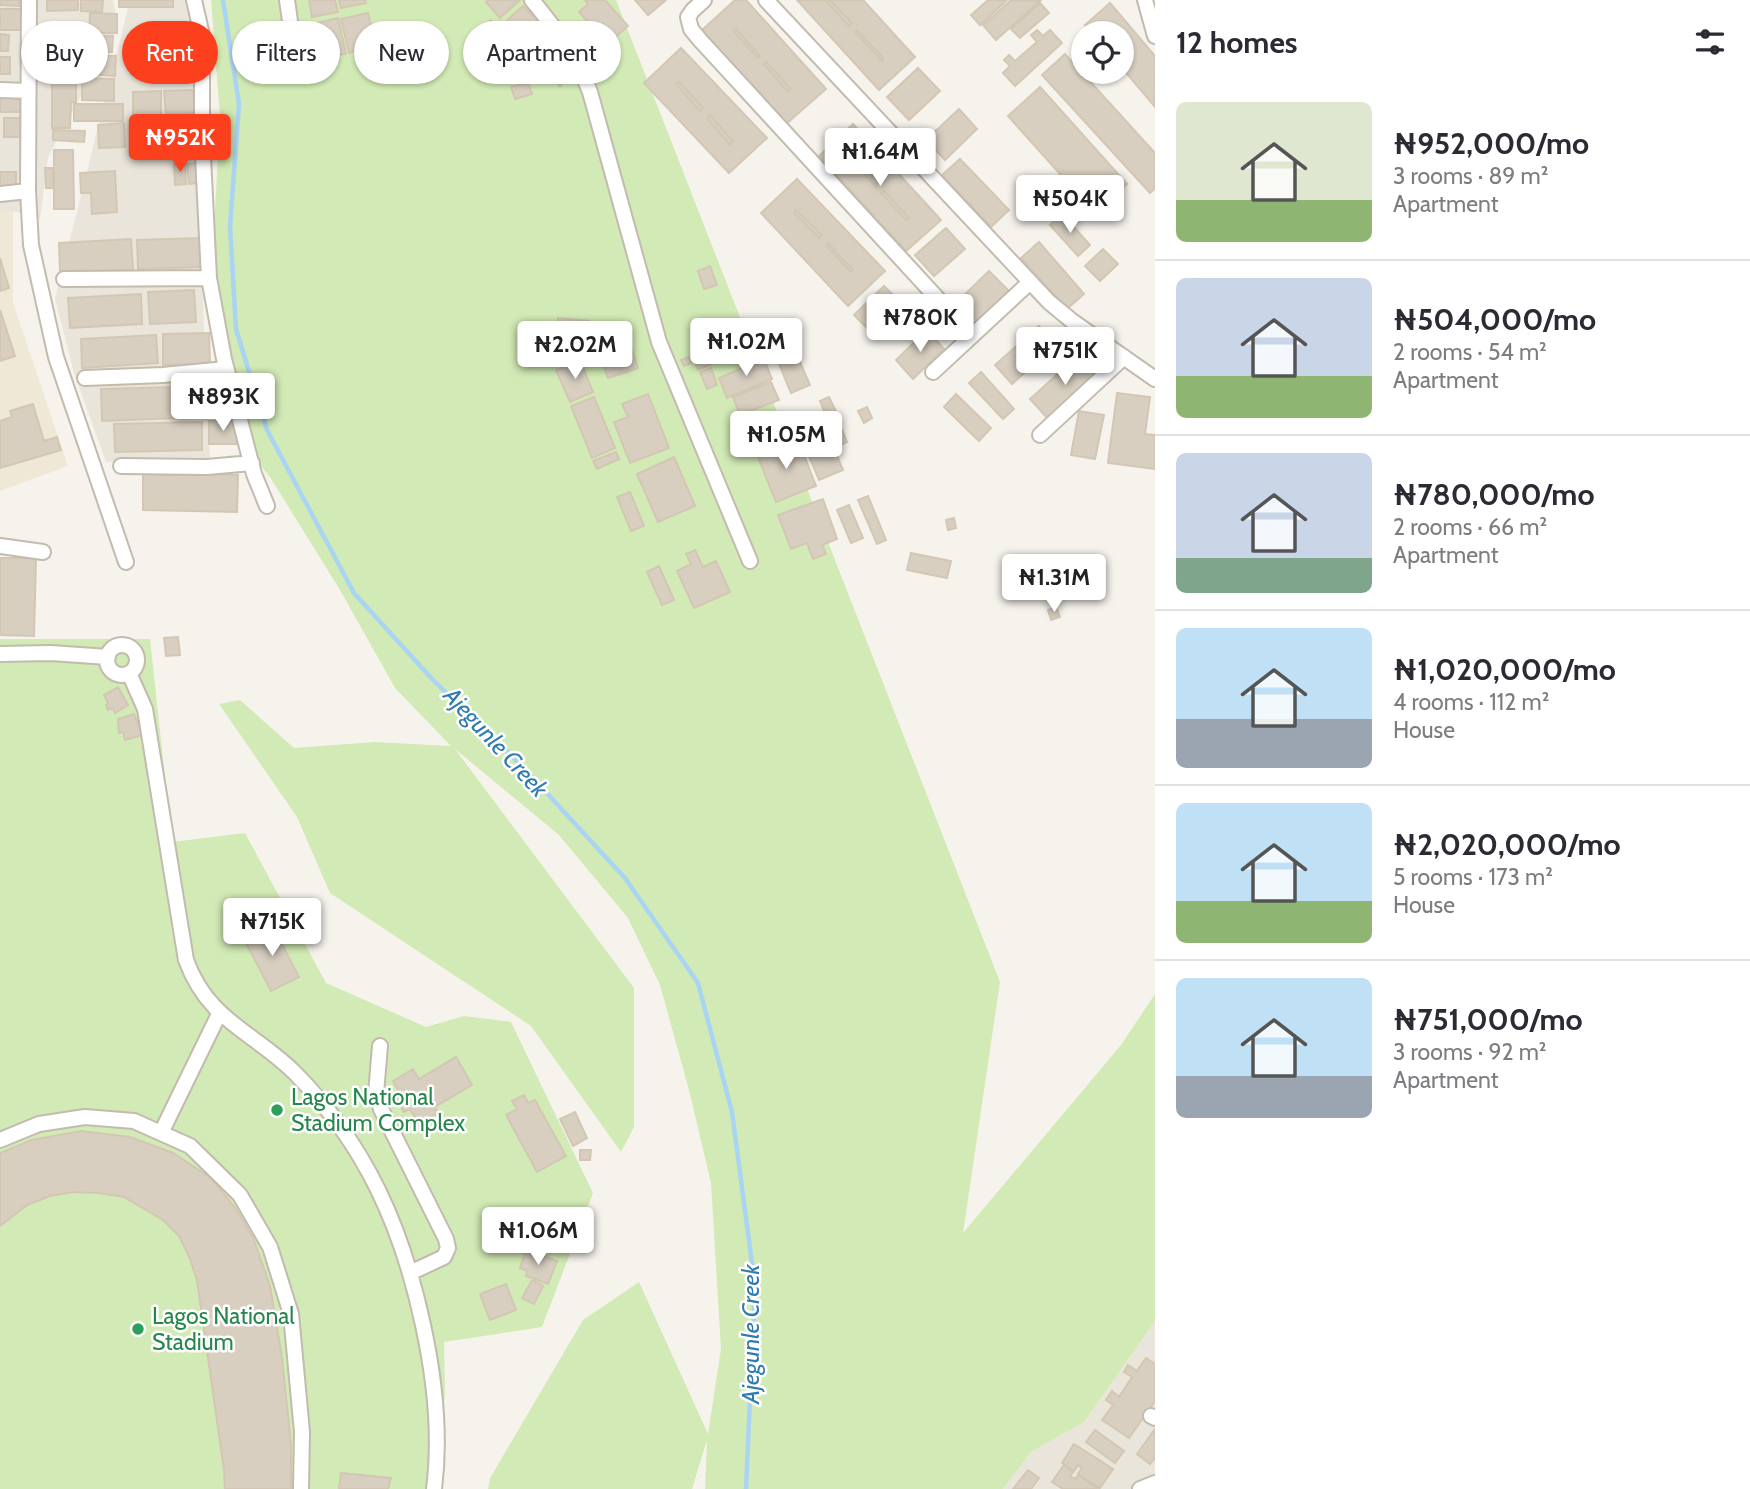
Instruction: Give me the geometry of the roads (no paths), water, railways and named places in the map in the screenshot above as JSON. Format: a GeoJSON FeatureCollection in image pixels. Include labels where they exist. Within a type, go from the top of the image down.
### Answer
{"type":"FeatureCollection","features":[{"type":"Feature","properties":{"kind":"street"},"geometry":{"type":"LineString","coordinates":[[29,0],[27,191],[31,245],[56,357],[126,562]]}},
{"type":"Feature","properties":{"kind":"street"},"geometry":{"type":"LineString","coordinates":[[194,0],[202,34],[202,136],[209,278],[226,369],[267,506]]}},
{"type":"Feature","properties":{"kind":"street"},"geometry":{"type":"LineString","coordinates":[[287,0],[290,21]]}},
{"type":"Feature","properties":{"kind":"street"},"geometry":{"type":"LineString","coordinates":[[532,0],[566,42],[578,62],[590,92],[659,342],[750,561]]}},
{"type":"Feature","properties":{"kind":"street"},"geometry":{"type":"LineString","coordinates":[[704,0],[688,18],[691,29],[972,336]]}},
{"type":"Feature","properties":{"kind":"street"},"geometry":{"type":"LineString","coordinates":[[766,0],[1029,283],[1072,321],[1155,379]]}},
{"type":"Feature","properties":{"kind":"street"},"geometry":{"type":"LineString","coordinates":[[1145,0],[1155,36]]}},
{"type":"Feature","properties":{"kind":"street"},"geometry":{"type":"LineString","coordinates":[[0,90],[28,90]]}},
{"type":"Feature","properties":{"kind":"street"},"geometry":{"type":"LineString","coordinates":[[0,194],[27,191]]}},
{"type":"Feature","properties":{"kind":"street"},"geometry":{"type":"LineString","coordinates":[[64,279],[209,278]]}},
{"type":"Feature","properties":{"kind":"street"},"geometry":{"type":"LineString","coordinates":[[933,372],[1029,283]]}},
{"type":"Feature","properties":{"kind":"street"},"geometry":{"type":"LineString","coordinates":[[1040,435],[1124,357]]}},
{"type":"Feature","properties":{"kind":"street"},"geometry":{"type":"LineString","coordinates":[[85,377],[163,375],[226,369]]}},
{"type":"Feature","properties":{"kind":"street"},"geometry":{"type":"LineString","coordinates":[[121,467],[207,467],[252,463]]}},
{"type":"Feature","properties":{"kind":"street"},"geometry":{"type":"LineString","coordinates":[[0,546],[43,552]]}},
{"type":"Feature","properties":{"kind":"street"},"geometry":{"type":"LineString","coordinates":[[116,647],[130,647],[137,658],[135,667],[129,673],[120,675],[111,670],[108,657],[116,647]]}},
{"type":"Feature","properties":{"kind":"street"},"geometry":{"type":"LineString","coordinates":[[0,654],[51,653],[108,657]]}},
{"type":"Feature","properties":{"kind":"street"},"geometry":{"type":"LineString","coordinates":[[129,673],[145,709],[186,960],[204,996],[219,1014],[284,1063],[330,1111],[377,1187],[399,1235],[412,1272],[433,1369],[438,1430],[434,1489]]}},
{"type":"Feature","properties":{"kind":"street"},"geometry":{"type":"LineString","coordinates":[[161,1133],[219,1014]]}},
{"type":"Feature","properties":{"kind":"street"},"geometry":{"type":"LineString","coordinates":[[380,1046],[376,1093],[381,1109],[448,1248],[444,1257],[412,1272]]}},
{"type":"Feature","properties":{"kind":"street"},"geometry":{"type":"LineString","coordinates":[[0,1140],[39,1124],[85,1117],[134,1121],[190,1146],[240,1195],[270,1247],[290,1314],[302,1432],[301,1489]]}},
{"type":"Feature","properties":{"kind":"street"},"geometry":{"type":"LineString","coordinates":[[1140,1489],[1155,1483]]}},
{"type":"Feature","properties":{"kind":"waterway","name":"Ajegunle Creek"},"geometry":{"type":"LineString","coordinates":[[223,0],[239,104],[230,226],[236,329],[267,430],[354,593],[433,680],[520,764],[625,878],[698,983],[732,1112],[755,1286],[746,1489]]}},
{"type":"Feature","properties":{"kind":"place","name":"Lagos National Stadium Complex"},"geometry":{"type":"Point","coordinates":[277,1110]}},
{"type":"Feature","properties":{"kind":"place","name":"Lagos National Stadium"},"geometry":{"type":"Point","coordinates":[138,1329]}}]}
